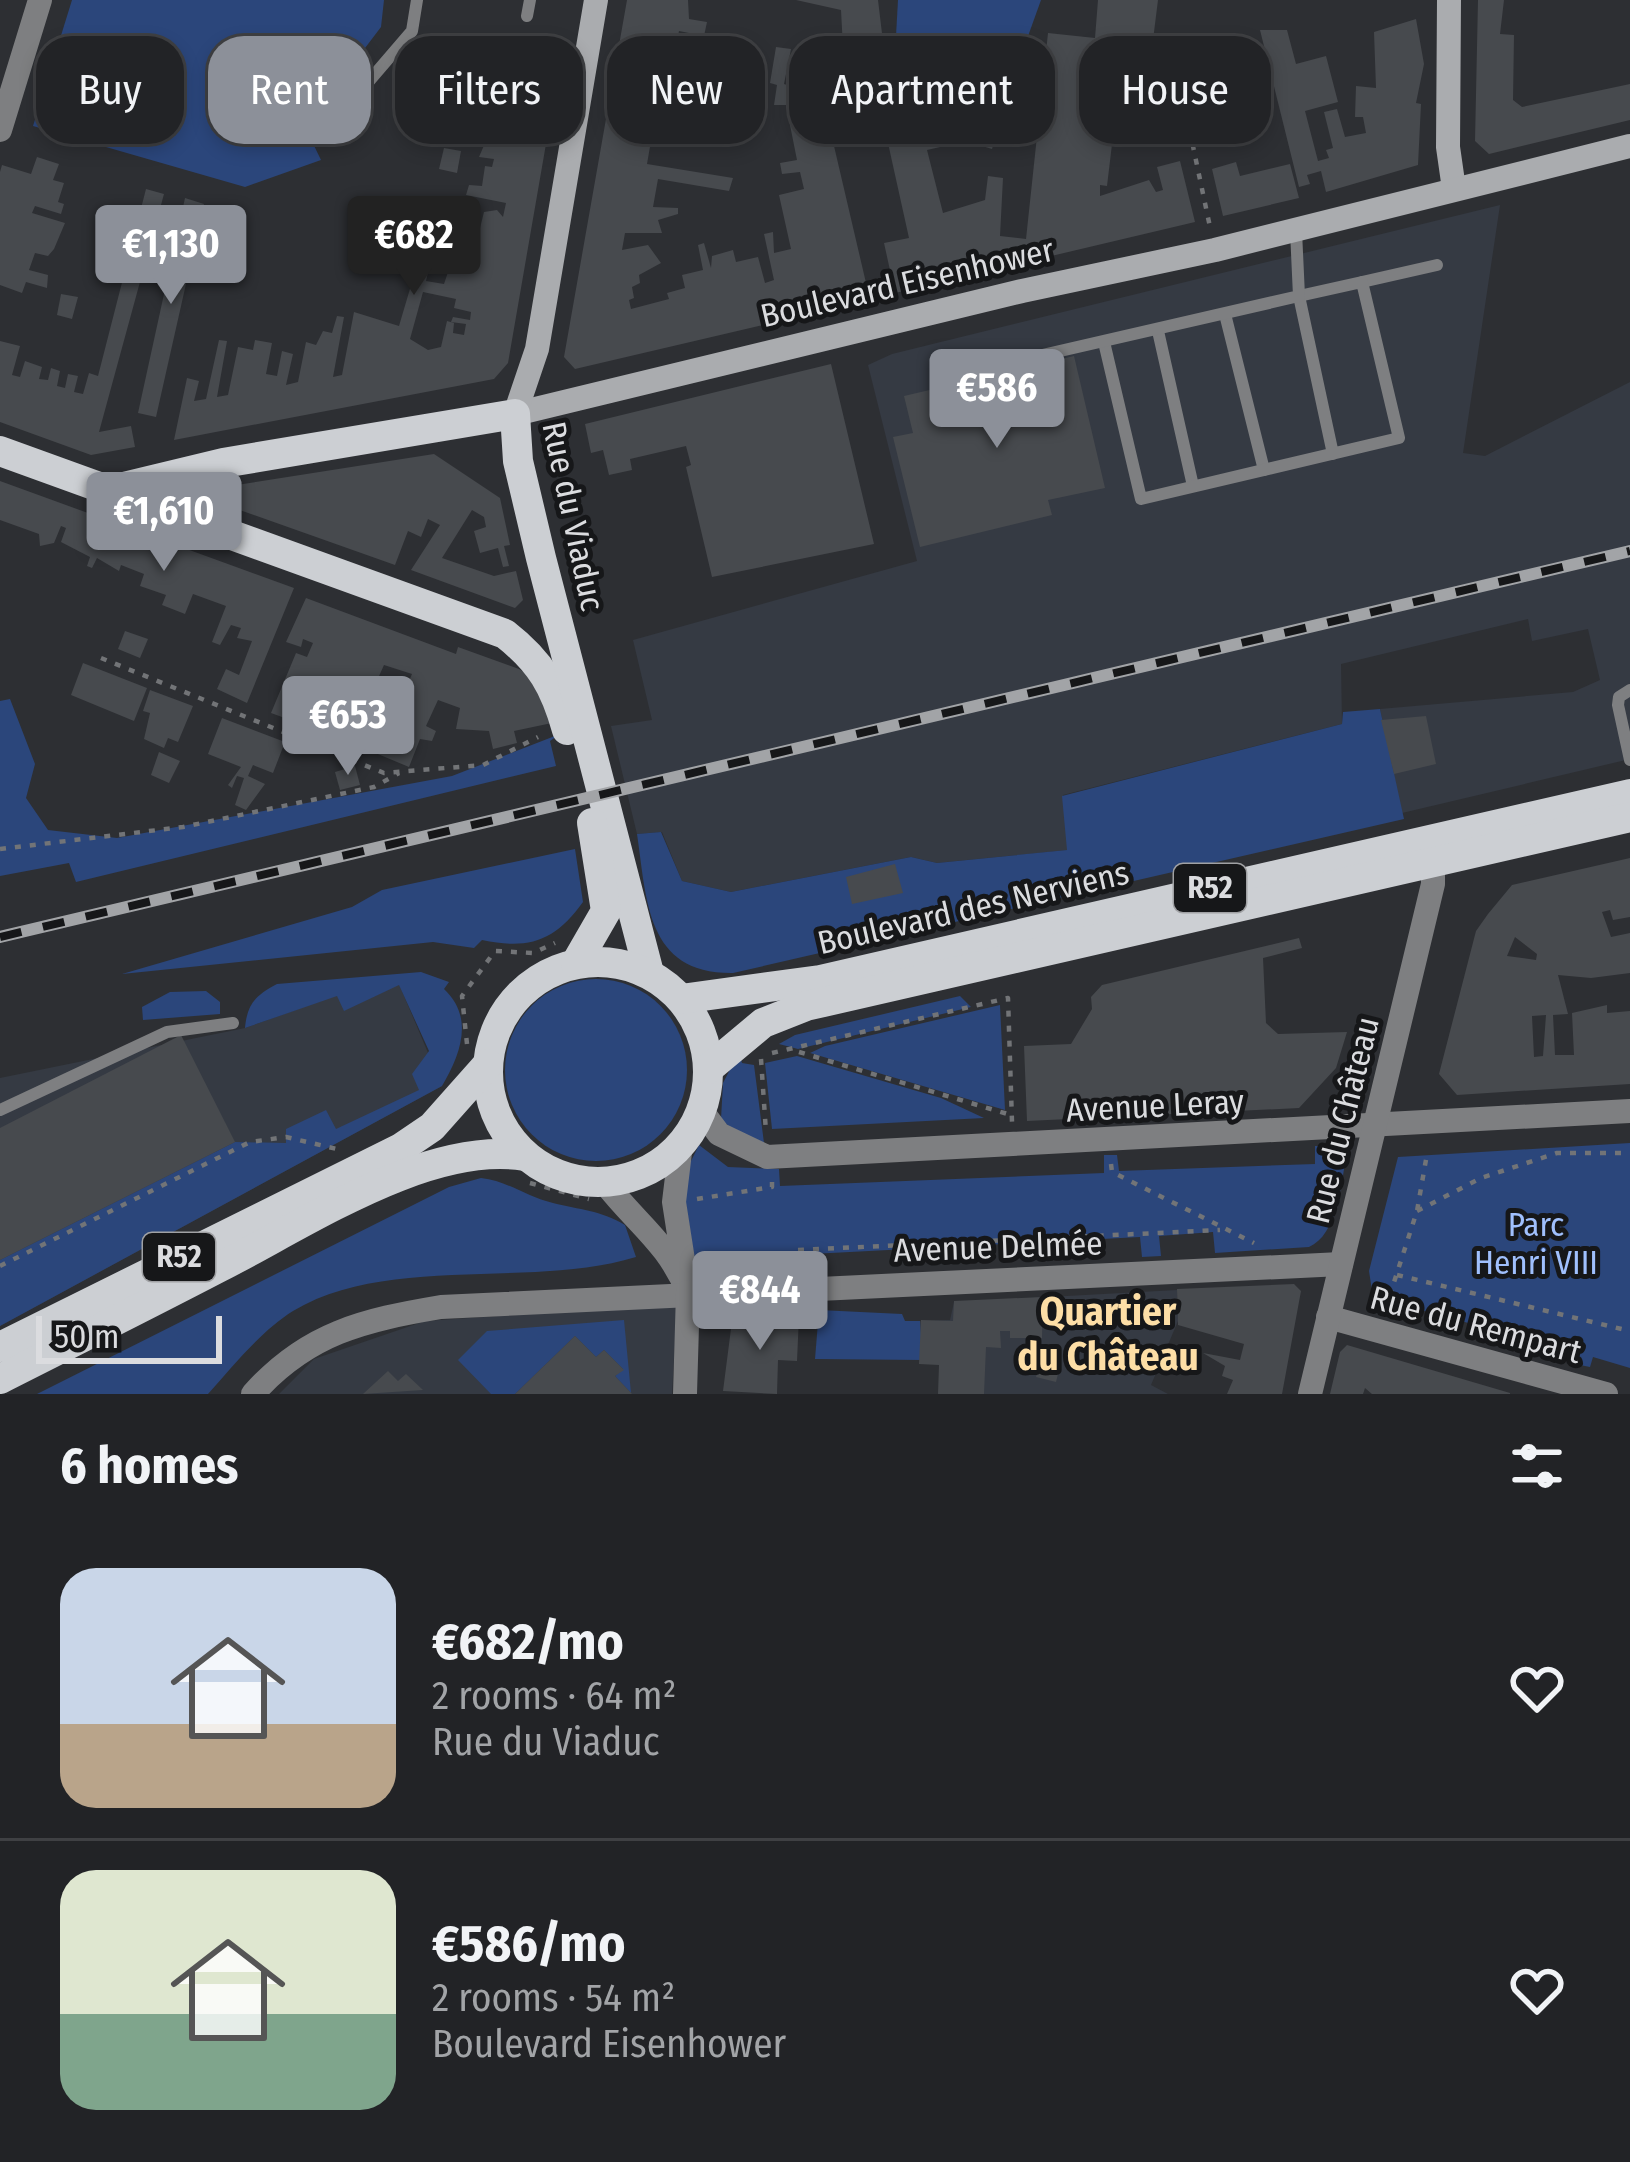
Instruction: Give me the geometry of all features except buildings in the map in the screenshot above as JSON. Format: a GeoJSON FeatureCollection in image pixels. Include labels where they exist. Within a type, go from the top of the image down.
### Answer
{"type":"FeatureCollection","features":[{"type":"Feature","properties":{"kind":"main road","name":"Boulevard Eisenhower"},"geometry":{"type":"LineString","coordinates":[[111,490],[197,468],[514,414]]}},
{"type":"Feature","properties":{"kind":"main road","name":"Rue du Viaduc"},"geometry":{"type":"LineString","coordinates":[[514,414],[518,461],[650,974]]}},
{"type":"Feature","properties":{"kind":"main road"},"geometry":{"type":"LineString","coordinates":[[0,451],[505,634],[537,659],[556,693],[566,726],[596,839],[607,911],[569,951]]}},
{"type":"Feature","properties":{"kind":"main road"},"geometry":{"type":"LineString","coordinates":[[505,634],[529,629],[555,606]]}},
{"type":"Feature","properties":{"kind":"main road","name":"Boulevard des Nerviens"},"geometry":{"type":"LineString","coordinates":[[708,1069],[763,1024],[806,1006],[1434,850],[1630,794]]}},
{"type":"Feature","properties":{"kind":"main road","name":"Boulevard des Nerviens"},"geometry":{"type":"LineString","coordinates":[[681,999],[790,985],[1434,850],[1630,817]]}},
{"type":"Feature","properties":{"kind":"main road"},"geometry":{"type":"LineString","coordinates":[[569,951],[650,974],[681,999],[704,1044],[708,1069],[701,1110],[680,1144],[633,1177],[605,1183]]}},
{"type":"Feature","properties":{"kind":"main road","name":"R52"},"geometry":{"type":"LineString","coordinates":[[0,1346],[401,1148],[432,1126],[520,995],[569,951]]}},
{"type":"Feature","properties":{"kind":"main road"},"geometry":{"type":"LineString","coordinates":[[477,1057],[498,1115],[526,1169]]}},
{"type":"Feature","properties":{"kind":"main road","name":"R52"},"geometry":{"type":"LineString","coordinates":[[0,1379],[372,1189],[470,1156],[495,1151],[526,1169],[573,1181],[605,1183]]}},
{"type":"Feature","properties":{"kind":"street"},"geometry":{"type":"LineString","coordinates":[[0,130],[40,0]]}},
{"type":"Feature","properties":{"kind":"street","name":"Rue du Viaduc"},"geometry":{"type":"LineString","coordinates":[[514,414],[537,349],[596,0]]}},
{"type":"Feature","properties":{"kind":"street"},"geometry":{"type":"LineString","coordinates":[[1449,0],[1448,147],[1454,189]]}},
{"type":"Feature","properties":{"kind":"street","name":"Boulevard Eisenhower"},"geometry":{"type":"LineString","coordinates":[[514,414],[1022,291],[1215,250],[1630,146]]}},
{"type":"Feature","properties":{"kind":"street"},"geometry":{"type":"LineString","coordinates":[[197,468],[187,483],[199,522]]}},
{"type":"Feature","properties":{"kind":"street","name":"Rue du Château"},"geometry":{"type":"LineString","coordinates":[[1310,1394],[1434,850]]}},
{"type":"Feature","properties":{"kind":"street","name":"Avenue Leray"},"geometry":{"type":"LineString","coordinates":[[701,1110],[718,1133],[753,1153],[773,1156],[1630,1111]]}},
{"type":"Feature","properties":{"kind":"street"},"geometry":{"type":"LineString","coordinates":[[680,1144],[674,1202],[688,1292],[685,1394]]}},
{"type":"Feature","properties":{"kind":"street"},"geometry":{"type":"LineString","coordinates":[[605,1183],[634,1219],[671,1252],[688,1292]]}},
{"type":"Feature","properties":{"kind":"street","name":"Avenue Delmée"},"geometry":{"type":"LineString","coordinates":[[253,1394],[296,1352],[361,1321],[442,1307],[1341,1264]]}},
{"type":"Feature","properties":{"kind":"street","name":"Rue du Rempart"},"geometry":{"type":"LineString","coordinates":[[1328,1317],[1606,1394]]}},
{"type":"Feature","properties":{"kind":"lane"},"geometry":{"type":"LineString","coordinates":[[371,79],[412,31],[418,0]]}},
{"type":"Feature","properties":{"kind":"lane"},"geometry":{"type":"LineString","coordinates":[[527,16],[530,0]]}},
{"type":"Feature","properties":{"kind":"lane"},"geometry":{"type":"LineString","coordinates":[[1296,230],[1299,296],[1333,454]]}},
{"type":"Feature","properties":{"kind":"lane"},"geometry":{"type":"LineString","coordinates":[[956,375],[1437,265]]}},
{"type":"Feature","properties":{"kind":"lane"},"geometry":{"type":"LineString","coordinates":[[1104,342],[1141,499],[1399,438],[1362,282]]}},
{"type":"Feature","properties":{"kind":"lane"},"geometry":{"type":"LineString","coordinates":[[1226,314],[1264,470]]}},
{"type":"Feature","properties":{"kind":"lane"},"geometry":{"type":"LineString","coordinates":[[1158,331],[1193,486]]}},
{"type":"Feature","properties":{"kind":"lane"},"geometry":{"type":"LineString","coordinates":[[1630,690],[1618,705],[1630,760]]}},
{"type":"Feature","properties":{"kind":"lane"},"geometry":{"type":"LineString","coordinates":[[790,985],[915,950],[1630,783]]}},
{"type":"Feature","properties":{"kind":"lane"},"geometry":{"type":"LineString","coordinates":[[0,1110],[167,1033],[232,1023]]}},
{"type":"Feature","properties":{"kind":"path"},"geometry":{"type":"LineString","coordinates":[[1193,144],[1215,250]]}},
{"type":"Feature","properties":{"kind":"path"},"geometry":{"type":"LineString","coordinates":[[101,658],[384,773],[483,765],[566,726]]}},
{"type":"Feature","properties":{"kind":"path"},"geometry":{"type":"LineString","coordinates":[[0,849],[183,827],[374,787],[402,772]]}},
{"type":"Feature","properties":{"kind":"path"},"geometry":{"type":"LineString","coordinates":[[477,1057],[462,996],[495,951],[569,951]]}},
{"type":"Feature","properties":{"kind":"path"},"geometry":{"type":"LineString","coordinates":[[674,1202],[772,1187],[773,1156],[766,1140],[760,1055],[1008,998],[1011,1115],[978,1109],[795,1050]]}},
{"type":"Feature","properties":{"kind":"path"},"geometry":{"type":"LineString","coordinates":[[0,1266],[250,1142],[286,1137],[342,1150]]}},
{"type":"Feature","properties":{"kind":"path"},"geometry":{"type":"LineString","coordinates":[[1417,1211],[1481,1178],[1557,1153],[1630,1153]]}},
{"type":"Feature","properties":{"kind":"path"},"geometry":{"type":"LineString","coordinates":[[1384,1312],[1417,1211],[1426,1154]]}},
{"type":"Feature","properties":{"kind":"path"},"geometry":{"type":"LineString","coordinates":[[526,1169],[598,1201],[627,1222],[634,1219]]}},
{"type":"Feature","properties":{"kind":"path"},"geometry":{"type":"LineString","coordinates":[[1112,1172],[1264,1248]]}},
{"type":"Feature","properties":{"kind":"path"},"geometry":{"type":"LineString","coordinates":[[798,1250],[1220,1230]]}},
{"type":"Feature","properties":{"kind":"path"},"geometry":{"type":"LineString","coordinates":[[1397,1275],[1630,1331]]}},
{"type":"Feature","properties":{"kind":"shaded area"},"geometry":{"type":"Polygon","coordinates":[[[1500,205],[1463,453],[1485,456],[1630,382],[1630,759],[1402,813],[1380,709],[1573,692],[1600,680],[1588,629],[1532,641],[1528,619],[1341,664],[1342,724],[1063,795],[1068,850],[937,863],[911,857],[731,892],[682,881],[662,832],[637,834],[611,726],[652,720],[633,640],[917,561],[868,365],[892,354],[1500,205]]]}},
{"type":"Feature","properties":{"kind":"shaded area"},"geometry":{"type":"Polygon","coordinates":[[[399,984],[442,1086],[0,1326],[0,1078],[245,1028],[337,995],[345,1010],[399,984]]]}},
{"type":"Feature","properties":{"kind":"shaded area"},"geometry":{"type":"Polygon","coordinates":[[[1177,1290],[1178,1321],[1151,1385],[1168,1394],[941,1394],[942,1362],[923,1360],[920,1321],[950,1320],[954,1302],[1177,1290]]]}},
{"type":"Feature","properties":{"kind":"shaded area"},"geometry":{"type":"Polygon","coordinates":[[[677,1304],[672,1394],[279,1394],[314,1359],[425,1321],[677,1304]]]}},
{"type":"Feature","properties":{"kind":"green space"},"geometry":{"type":"Polygon","coordinates":[[[72,0],[384,0],[381,27],[371,40],[371,36],[208,36],[208,144],[313,144],[321,160],[245,187],[96,144],[184,144],[184,36],[61,36],[72,0]]]}},
{"type":"Feature","properties":{"kind":"green space"},"geometry":{"type":"Polygon","coordinates":[[[898,0],[1041,0],[1028,36],[896,36],[898,0]]]}},
{"type":"Feature","properties":{"kind":"green space"},"geometry":{"type":"Polygon","coordinates":[[[10,699],[35,764],[26,798],[48,830],[117,838],[452,776],[560,734],[550,741],[556,766],[76,882],[69,863],[0,876],[0,701],[10,699]]]}},
{"type":"Feature","properties":{"kind":"green space"},"geometry":{"type":"Polygon","coordinates":[[[1380,709],[1404,819],[733,973],[704,970],[683,961],[667,947],[649,908],[637,834],[661,832],[682,881],[731,892],[911,857],[937,863],[1067,850],[1062,796],[1342,724],[1343,712],[1380,709]]]}},
{"type":"Feature","properties":{"kind":"green space"},"geometry":{"type":"Polygon","coordinates":[[[575,849],[583,902],[562,926],[527,943],[482,940],[474,948],[433,942],[122,974],[352,907],[382,890],[575,849]]]}},
{"type":"Feature","properties":{"kind":"green space"},"geometry":{"type":"Polygon","coordinates":[[[421,972],[449,982],[444,989],[454,1000],[462,1024],[459,1049],[442,1086],[0,1326],[0,1260],[235,1142],[286,1143],[286,1129],[326,1110],[336,1129],[419,1090],[412,1074],[429,1051],[399,985],[344,1011],[337,996],[245,1028],[254,1001],[277,984],[421,972]]]}},
{"type":"Feature","properties":{"kind":"green space"},"geometry":{"type":"Polygon","coordinates":[[[596,979],[631,986],[660,1006],[680,1035],[687,1070],[680,1105],[660,1134],[631,1154],[596,1161],[561,1154],[532,1134],[512,1105],[505,1070],[512,1035],[532,1006],[561,986],[596,979]]]}},
{"type":"Feature","properties":{"kind":"green space"},"geometry":{"type":"Polygon","coordinates":[[[206,991],[220,1002],[220,1014],[143,1020],[142,1007],[170,992],[206,991]]]}},
{"type":"Feature","properties":{"kind":"green space"},"geometry":{"type":"Polygon","coordinates":[[[960,996],[971,1007],[798,1049],[779,1044],[795,1035],[960,996]]]}},
{"type":"Feature","properties":{"kind":"green space"},"geometry":{"type":"Polygon","coordinates":[[[1000,1005],[1005,1110],[810,1053],[825,1046],[1000,1005]]]}},
{"type":"Feature","properties":{"kind":"green space"},"geometry":{"type":"Polygon","coordinates":[[[739,1052],[742,1063],[754,1065],[764,1143],[747,1143],[721,1119],[723,1083],[739,1052]]]}},
{"type":"Feature","properties":{"kind":"green space"},"geometry":{"type":"Polygon","coordinates":[[[797,1056],[941,1098],[984,1118],[772,1129],[765,1063],[797,1056]]]}},
{"type":"Feature","properties":{"kind":"green space","name":"Parc Henri VIII"},"geometry":{"type":"Polygon","coordinates":[[[1630,1143],[1630,1368],[1593,1357],[1590,1367],[1575,1364],[1578,1353],[1373,1297],[1369,1271],[1398,1157],[1630,1143]]]}},
{"type":"Feature","properties":{"kind":"green space"},"geometry":{"type":"Polygon","coordinates":[[[699,1145],[728,1167],[779,1169],[780,1186],[1104,1173],[1104,1155],[1117,1155],[1119,1171],[1315,1164],[1315,1146],[1336,1146],[1346,1157],[1332,1221],[1309,1247],[1215,1253],[1213,1232],[1159,1236],[1161,1256],[1142,1257],[1140,1237],[773,1256],[773,1276],[716,1278],[694,1256],[682,1179],[699,1145]]]}},
{"type":"Feature","properties":{"kind":"green space"},"geometry":{"type":"Polygon","coordinates":[[[481,1178],[616,1220],[625,1225],[636,1257],[551,1271],[416,1277],[331,1294],[293,1311],[270,1328],[208,1394],[37,1394],[449,1187],[481,1178]]]}},
{"type":"Feature","properties":{"kind":"green space"},"geometry":{"type":"Polygon","coordinates":[[[819,1310],[902,1314],[905,1321],[920,1321],[923,1360],[815,1359],[819,1310]]]}},
{"type":"Feature","properties":{"kind":"green space"},"geometry":{"type":"Polygon","coordinates":[[[624,1320],[631,1393],[615,1376],[623,1369],[604,1350],[596,1357],[575,1336],[515,1394],[491,1394],[458,1360],[487,1331],[624,1320]]]}},
{"type":"Feature","properties":{"kind":"railway"},"geometry":{"type":"LineString","coordinates":[[0,937],[1630,551]]}},
{"type":"Feature","properties":{"kind":"district","name":"Quartier du Château"},"geometry":{"type":"Point","coordinates":[1108,1334]}}]}
